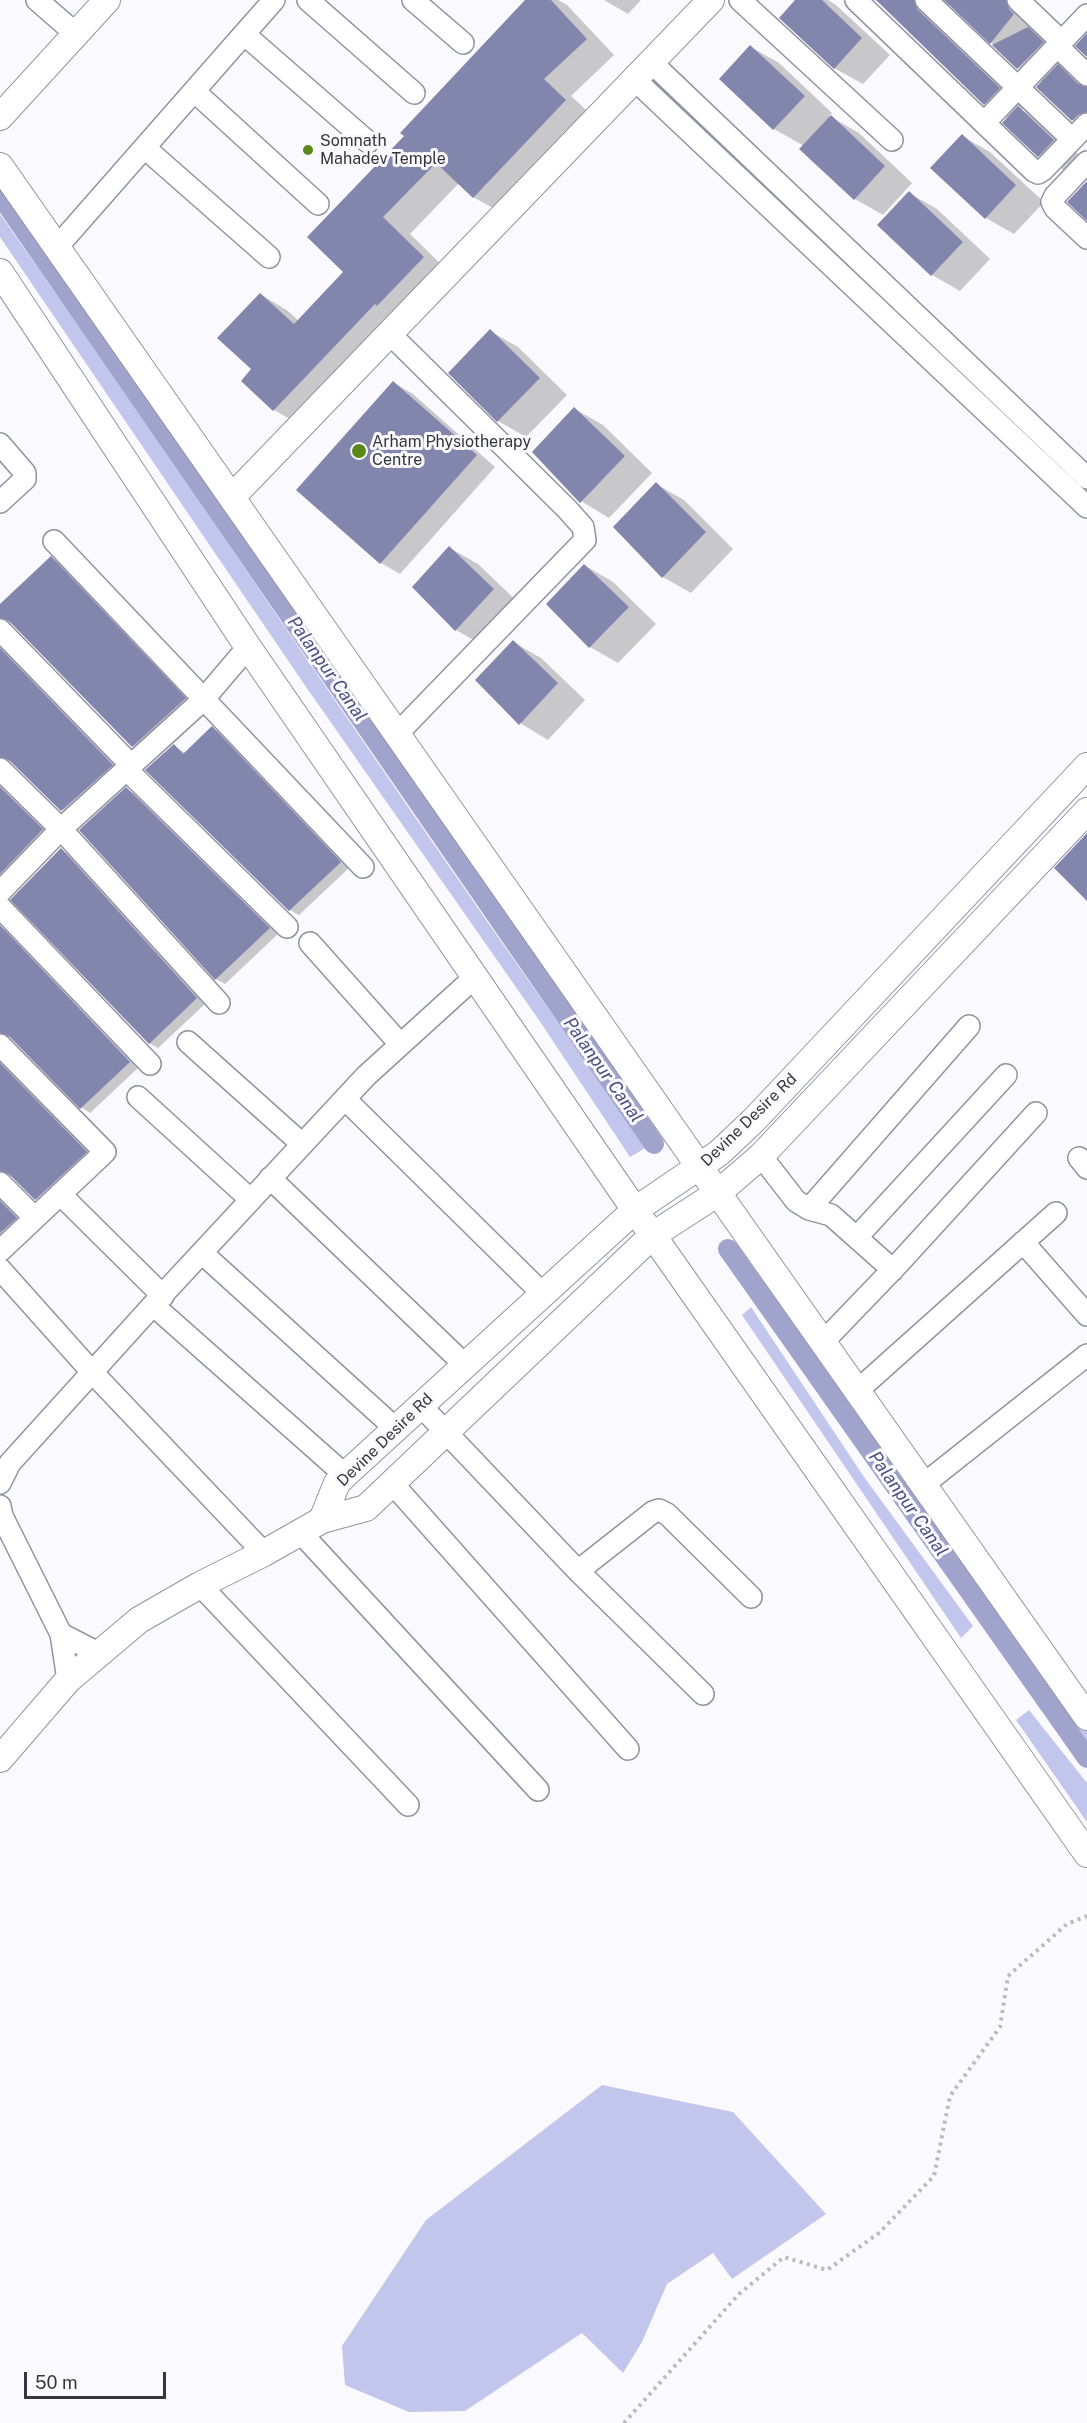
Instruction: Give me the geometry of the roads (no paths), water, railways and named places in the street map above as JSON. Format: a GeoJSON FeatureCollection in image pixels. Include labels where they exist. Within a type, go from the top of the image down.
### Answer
{"type":"FeatureCollection","features":[{"type":"Feature","properties":{"kind":"street"},"geometry":{"type":"LineString","coordinates":[[38,0],[76,34]]}},
{"type":"Feature","properties":{"kind":"street"},"geometry":{"type":"LineString","coordinates":[[0,117],[107,0]]}},
{"type":"Feature","properties":{"kind":"street"},"geometry":{"type":"LineString","coordinates":[[57,248],[274,0]]}},
{"type":"Feature","properties":{"kind":"street"},"geometry":{"type":"LineString","coordinates":[[308,0],[414,93]]}},
{"type":"Feature","properties":{"kind":"street"},"geometry":{"type":"LineString","coordinates":[[414,0],[464,43]]}},
{"type":"Feature","properties":{"kind":"street"},"geometry":{"type":"LineString","coordinates":[[231,497],[711,0]]}},
{"type":"Feature","properties":{"kind":"street"},"geometry":{"type":"LineString","coordinates":[[740,0],[892,140]]}},
{"type":"Feature","properties":{"kind":"street"},"geometry":{"type":"LineString","coordinates":[[869,4],[1038,173],[1080,131],[1018,88],[926,0]]}},
{"type":"Feature","properties":{"kind":"street"},"geometry":{"type":"LineString","coordinates":[[1018,0],[1087,75]]}},
{"type":"Feature","properties":{"kind":"street"},"geometry":{"type":"LineString","coordinates":[[985,122],[1087,15]]}},
{"type":"Feature","properties":{"kind":"street"},"geometry":{"type":"LineString","coordinates":[[244,34],[368,142]]}},
{"type":"Feature","properties":{"kind":"street"},"geometry":{"type":"LineString","coordinates":[[643,71],[806,210],[1087,478]]}},
{"type":"Feature","properties":{"kind":"street"},"geometry":{"type":"LineString","coordinates":[[643,71],[790,227],[1087,507]]}},
{"type":"Feature","properties":{"kind":"street"},"geometry":{"type":"LineString","coordinates":[[194,91],[318,204]]}},
{"type":"Feature","properties":{"kind":"street"},"geometry":{"type":"LineString","coordinates":[[145,148],[269,257]]}},
{"type":"Feature","properties":{"kind":"street"},"geometry":{"type":"LineString","coordinates":[[1087,162],[1052,202],[1087,238]]}},
{"type":"Feature","properties":{"kind":"street"},"geometry":{"type":"LineString","coordinates":[[0,165],[717,1193],[1087,1717]]}},
{"type":"Feature","properties":{"kind":"street"},"geometry":{"type":"LineString","coordinates":[[790,227],[806,210]]}},
{"type":"Feature","properties":{"kind":"street"},"geometry":{"type":"LineString","coordinates":[[0,272],[248,647],[635,1210],[1087,1854]]}},
{"type":"Feature","properties":{"kind":"street"},"geometry":{"type":"LineString","coordinates":[[871,303],[887,287]]}},
{"type":"Feature","properties":{"kind":"street"},"geometry":{"type":"LineString","coordinates":[[390,334],[567,509],[583,527],[585,540],[397,734]]}},
{"type":"Feature","properties":{"kind":"street"},"geometry":{"type":"LineString","coordinates":[[991,417],[1006,401]]}},
{"type":"Feature","properties":{"kind":"street"},"geometry":{"type":"LineString","coordinates":[[0,444],[25,473],[25,479],[0,502]]}},
{"type":"Feature","properties":{"kind":"street"},"geometry":{"type":"LineString","coordinates":[[54,541],[363,867]]}},
{"type":"Feature","properties":{"kind":"street"},"geometry":{"type":"LineString","coordinates":[[0,630],[129,768],[286,927]]}},
{"type":"Feature","properties":{"kind":"street"},"geometry":{"type":"LineString","coordinates":[[0,892],[61,829],[203,700],[248,647]]}},
{"type":"Feature","properties":{"kind":"street","name":"Devine Desire Rd"},"geometry":{"type":"LineString","coordinates":[[311,1527],[337,1483],[345,1475],[635,1210],[719,1153],[754,1120],[1087,766]]}},
{"type":"Feature","properties":{"kind":"street"},"geometry":{"type":"LineString","coordinates":[[0,769],[61,829],[219,1003]]}},
{"type":"Feature","properties":{"kind":"street","name":"Devine Desire Rd"},"geometry":{"type":"LineString","coordinates":[[311,1527],[366,1508],[653,1235],[717,1193],[761,1156],[1087,811]]}},
{"type":"Feature","properties":{"kind":"street"},"geometry":{"type":"LineString","coordinates":[[0,908],[150,1064]]}},
{"type":"Feature","properties":{"kind":"street"},"geometry":{"type":"LineString","coordinates":[[310,943],[400,1044]]}},
{"type":"Feature","properties":{"kind":"street"},"geometry":{"type":"LineString","coordinates":[[0,1483],[10,1462],[270,1178],[400,1044],[475,977]]}},
{"type":"Feature","properties":{"kind":"street"},"geometry":{"type":"LineString","coordinates":[[808,1209],[969,1026]]}},
{"type":"Feature","properties":{"kind":"street"},"geometry":{"type":"LineString","coordinates":[[188,1042],[302,1144]]}},
{"type":"Feature","properties":{"kind":"street"},"geometry":{"type":"LineString","coordinates":[[0,1045],[105,1152],[0,1251]]}},
{"type":"Feature","properties":{"kind":"street"},"geometry":{"type":"LineString","coordinates":[[857,1237],[1006,1075]]}},
{"type":"Feature","properties":{"kind":"street"},"geometry":{"type":"LineString","coordinates":[[138,1097],[250,1200]]}},
{"type":"Feature","properties":{"kind":"street"},"geometry":{"type":"LineString","coordinates":[[345,1099],[543,1294]]}},
{"type":"Feature","properties":{"kind":"street"},"geometry":{"type":"LineString","coordinates":[[823,1342],[1036,1113]]}},
{"type":"Feature","properties":{"kind":"street"},"geometry":{"type":"LineString","coordinates":[[761,1156],[796,1201],[808,1209],[831,1215],[892,1270]]}},
{"type":"Feature","properties":{"kind":"street"},"geometry":{"type":"LineString","coordinates":[[270,1178],[465,1365]]}},
{"type":"Feature","properties":{"kind":"street"},"geometry":{"type":"LineString","coordinates":[[0,1183],[35,1218]]}},
{"type":"Feature","properties":{"kind":"street"},"geometry":{"type":"LineString","coordinates":[[60,1194],[158,1300],[345,1475]]}},
{"type":"Feature","properties":{"kind":"street"},"geometry":{"type":"LineString","coordinates":[[857,1391],[1056,1213]]}},
{"type":"Feature","properties":{"kind":"street"},"geometry":{"type":"LineString","coordinates":[[1023,1242],[1087,1315]]}},
{"type":"Feature","properties":{"kind":"street"},"geometry":{"type":"LineString","coordinates":[[202,1253],[396,1429]]}},
{"type":"Feature","properties":{"kind":"street"},"geometry":{"type":"LineString","coordinates":[[0,1269],[92,1372],[264,1553]]}},
{"type":"Feature","properties":{"kind":"street"},"geometry":{"type":"LineString","coordinates":[[923,1485],[1087,1355]]}},
{"type":"Feature","properties":{"kind":"street"},"geometry":{"type":"LineString","coordinates":[[421,1406],[578,1571],[703,1694]]}},
{"type":"Feature","properties":{"kind":"street"},"geometry":{"type":"LineString","coordinates":[[392,1483],[628,1749]]}},
{"type":"Feature","properties":{"kind":"street"},"geometry":{"type":"LineString","coordinates":[[0,1506],[2,1516],[61,1634],[68,1680]]}},
{"type":"Feature","properties":{"kind":"street"},"geometry":{"type":"LineString","coordinates":[[578,1571],[653,1512],[659,1510],[667,1514],[751,1597]]}},
{"type":"Feature","properties":{"kind":"street"},"geometry":{"type":"LineString","coordinates":[[0,1759],[68,1680],[139,1620],[311,1527],[538,1790]]}},
{"type":"Feature","properties":{"kind":"street"},"geometry":{"type":"LineString","coordinates":[[200,1585],[408,1805]]}},
{"type":"Feature","properties":{"kind":"street"},"geometry":{"type":"LineString","coordinates":[[61,1634],[100,1654]]}},
{"type":"Feature","properties":{"kind":"waterway","name":"Palanpur Canal"},"geometry":{"type":"LineString","coordinates":[[0,195],[654,1144]]}},
{"type":"Feature","properties":{"kind":"waterway","name":"Palanpur Canal"},"geometry":{"type":"LineString","coordinates":[[728,1249],[1087,1758]]}},
{"type":"Feature","properties":{"kind":"place","name":"Somnath Mahadev Temple"},"geometry":{"type":"Point","coordinates":[308,150]}},
{"type":"Feature","properties":{"kind":"place","name":"Arham Physiotherapy Centre"},"geometry":{"type":"Point","coordinates":[359,451]}}]}
